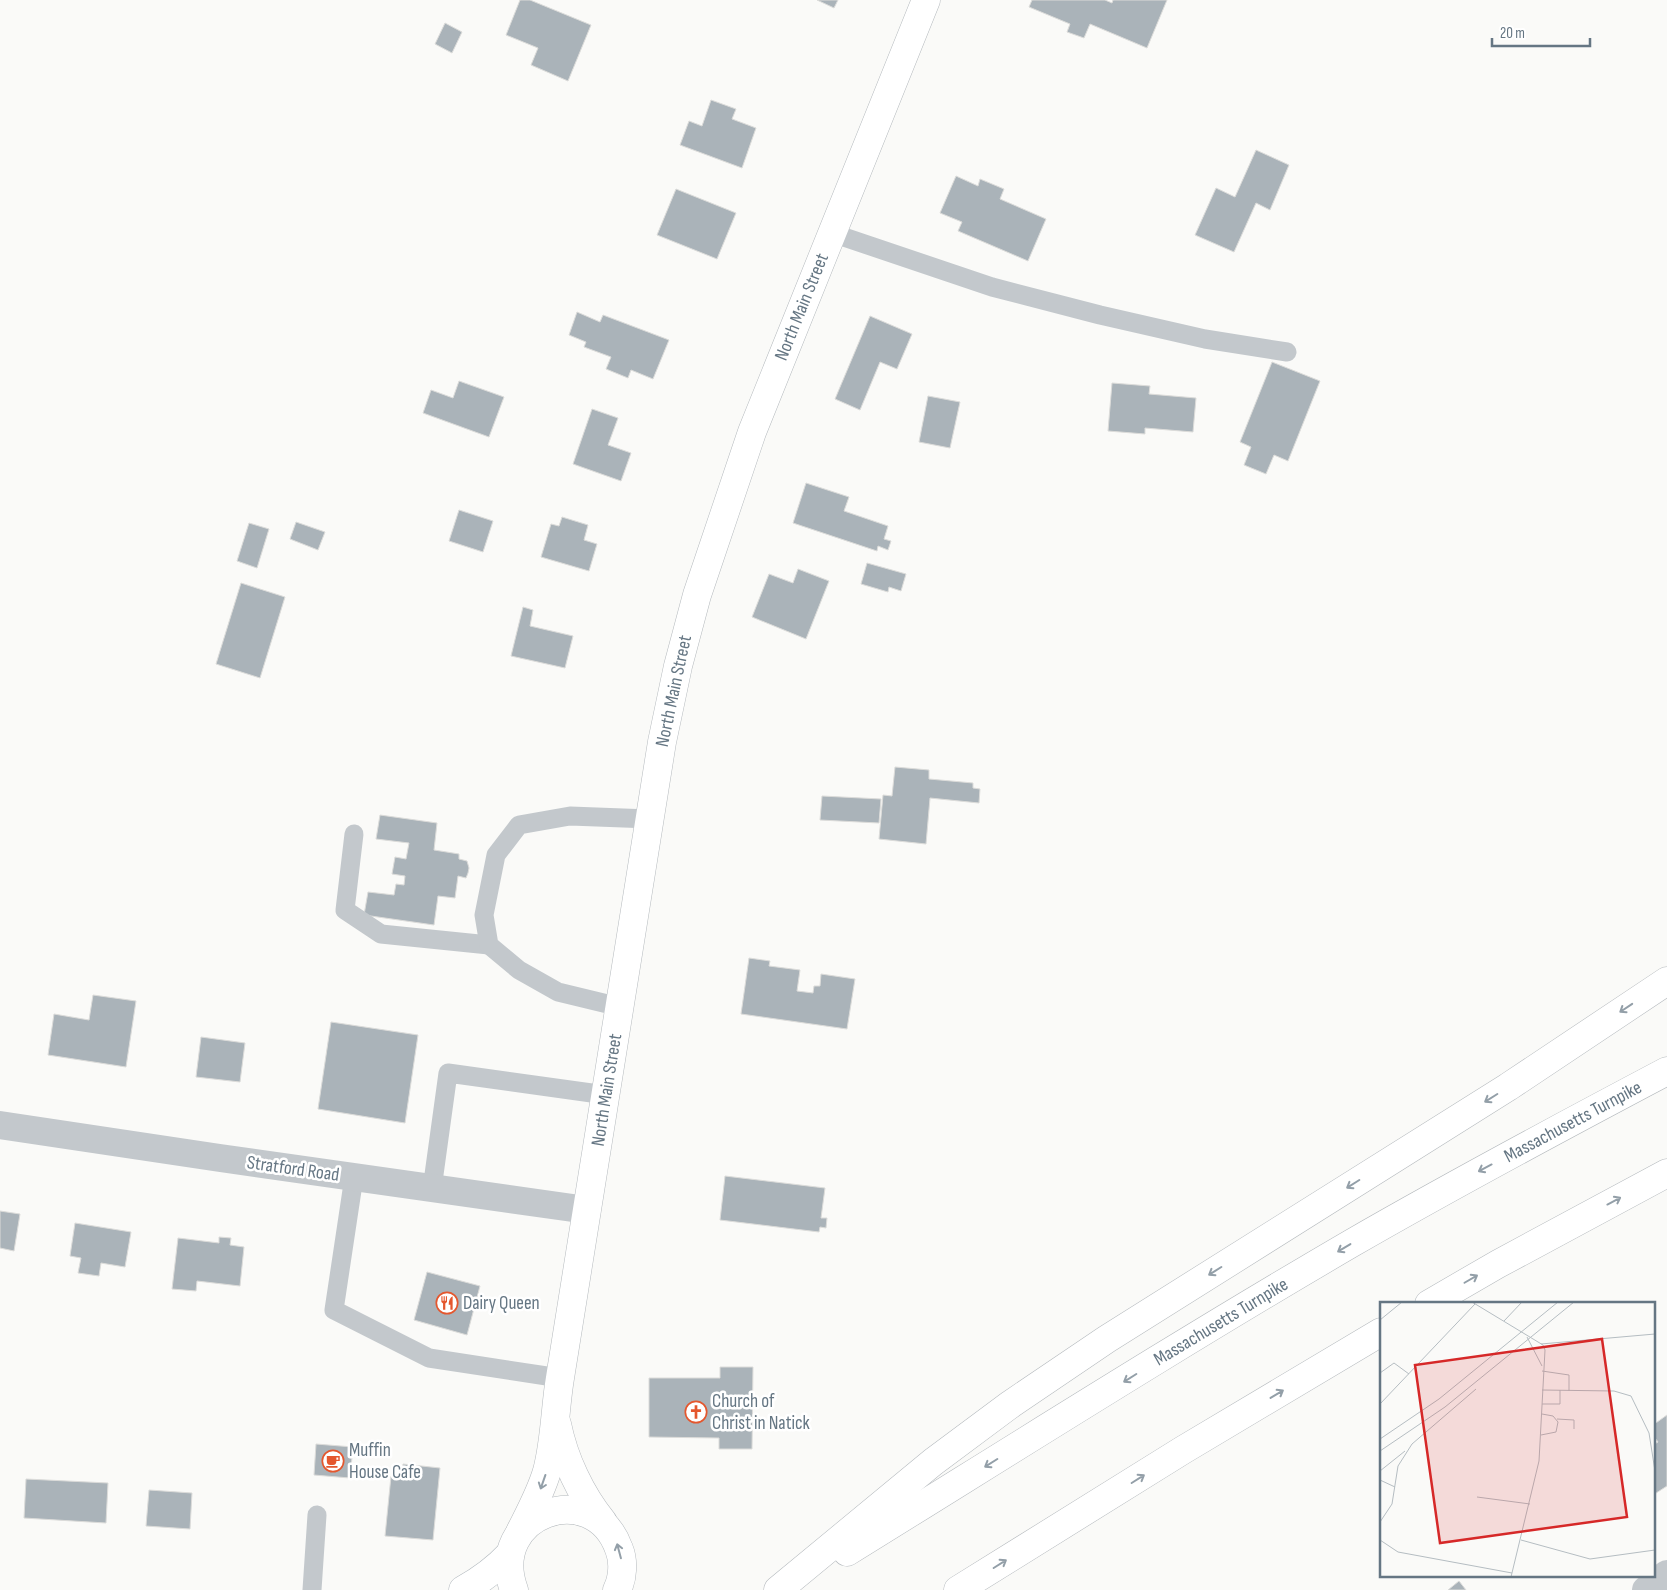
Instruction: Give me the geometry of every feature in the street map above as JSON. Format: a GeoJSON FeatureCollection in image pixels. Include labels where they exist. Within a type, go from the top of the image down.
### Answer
{"type":"FeatureCollection","features":[{"type":"Feature","properties":{"kind":"main road","name":"North Main Street"},"geometry":{"type":"LineString","coordinates":[[515,1543],[533,1507],[547,1469],[662,742],[678,666],[696,595],[752,432],[926,0]]}},
{"type":"Feature","properties":{"kind":"main road"},"geometry":{"type":"LineString","coordinates":[[778,1590],[933,1462],[1012,1404],[1099,1344],[1508,1088],[1667,981]]}},
{"type":"Feature","properties":{"kind":"main road","name":"Massachusetts Turnpike"},"geometry":{"type":"LineString","coordinates":[[785,1590],[1352,1243],[1456,1184],[1667,1072]]}},
{"type":"Feature","properties":{"kind":"main road"},"geometry":{"type":"LineString","coordinates":[[1432,1302],[1498,1264],[1667,1173]]}},
{"type":"Feature","properties":{"kind":"main road"},"geometry":{"type":"LineString","coordinates":[[958,1590],[1183,1450],[1380,1333]]}},
{"type":"Feature","properties":{"kind":"main road","name":"North Main Street"},"geometry":{"type":"LineString","coordinates":[[556,1417],[560,1437],[574,1475],[594,1511],[616,1538],[621,1554],[620,1587]]}},
{"type":"Feature","properties":{"kind":"main road"},"geometry":{"type":"LineString","coordinates":[[463,1590],[490,1573],[532,1520],[546,1512],[562,1509],[578,1510],[593,1516],[606,1526]]}},
{"type":"Feature","properties":{"kind":"main road"},"geometry":{"type":"LineString","coordinates":[[514,1590],[510,1578],[509,1562],[515,1543]]}},
{"type":"Feature","properties":{"kind":"street","name":"Stratford Road"},"geometry":{"type":"LineString","coordinates":[[0,1125],[587,1210]]}},
{"type":"Feature","properties":{"kind":"street"},"geometry":{"type":"LineString","coordinates":[[1646,1590],[1667,1574]]}},
{"type":"Feature","properties":{"kind":"lane"},"geometry":{"type":"LineString","coordinates":[[832,234],[992,287],[1100,315],[1205,339],[1287,352]]}},
{"type":"Feature","properties":{"kind":"lane"},"geometry":{"type":"LineString","coordinates":[[489,945],[484,915],[496,854],[519,825],[570,816],[650,819]]}},
{"type":"Feature","properties":{"kind":"lane"},"geometry":{"type":"LineString","coordinates":[[354,834],[345,910],[381,934],[489,945],[519,970],[558,992],[620,1007]]}},
{"type":"Feature","properties":{"kind":"lane"},"geometry":{"type":"LineString","coordinates":[[432,1189],[448,1073],[606,1094]]}},
{"type":"Feature","properties":{"kind":"lane"},"geometry":{"type":"LineString","coordinates":[[354,1177],[334,1310],[429,1358],[560,1378]]}},
{"type":"Feature","properties":{"kind":"lane"},"geometry":{"type":"LineString","coordinates":[[312,1590],[317,1515]]}},
{"type":"Feature","properties":{"kind":"building"},"geometry":{"type":"Polygon","coordinates":[[[520,0],[530,0],[591,25],[568,81],[531,65],[538,48],[506,35],[520,0]]]}},
{"type":"Feature","properties":{"kind":"building"},"geometry":{"type":"Polygon","coordinates":[[[817,0],[838,0],[834,8],[817,0]]]}},
{"type":"Feature","properties":{"kind":"building"},"geometry":{"type":"Polygon","coordinates":[[[1032,0],[1105,0],[1112,3],[1113,0],[1167,0],[1147,48],[1090,24],[1084,38],[1067,32],[1070,24],[1029,7],[1032,0]]]}},
{"type":"Feature","properties":{"kind":"building"},"geometry":{"type":"Polygon","coordinates":[[[445,23],[462,32],[452,53],[435,44],[445,23]]]}},
{"type":"Feature","properties":{"kind":"building"},"geometry":{"type":"Polygon","coordinates":[[[711,100],[736,109],[732,119],[756,128],[742,168],[680,145],[689,121],[702,126],[711,100]]]}},
{"type":"Feature","properties":{"kind":"building"},"geometry":{"type":"Polygon","coordinates":[[[1256,150],[1289,165],[1270,210],[1256,203],[1234,252],[1195,235],[1216,188],[1235,197],[1256,150]]]}},
{"type":"Feature","properties":{"kind":"building"},"geometry":{"type":"Polygon","coordinates":[[[956,176],[978,186],[980,179],[1004,189],[1000,199],[1046,219],[1028,261],[958,231],[962,222],[940,213],[956,176]]]}},
{"type":"Feature","properties":{"kind":"building"},"geometry":{"type":"Polygon","coordinates":[[[676,189],[736,213],[717,259],[657,235],[676,189]]]}},
{"type":"Feature","properties":{"kind":"building"},"geometry":{"type":"Polygon","coordinates":[[[577,312],[600,322],[603,315],[669,340],[653,379],[631,370],[628,378],[606,369],[611,357],[584,347],[586,342],[569,335],[577,312]]]}},
{"type":"Feature","properties":{"kind":"building"},"geometry":{"type":"Polygon","coordinates":[[[870,316],[912,334],[897,369],[880,362],[860,410],[835,399],[870,316]]]}},
{"type":"Feature","properties":{"kind":"building"},"geometry":{"type":"Polygon","coordinates":[[[1272,362],[1320,381],[1288,461],[1274,455],[1266,474],[1244,465],[1251,447],[1240,442],[1272,362]]]}},
{"type":"Feature","properties":{"kind":"building"},"geometry":{"type":"Polygon","coordinates":[[[459,381],[504,397],[489,437],[423,413],[431,390],[453,398],[459,381]]]}},
{"type":"Feature","properties":{"kind":"building"},"geometry":{"type":"Polygon","coordinates":[[[1112,383],[1150,386],[1149,394],[1196,398],[1193,432],[1145,428],[1145,434],[1108,431],[1112,383]]]}},
{"type":"Feature","properties":{"kind":"building"},"geometry":{"type":"Polygon","coordinates":[[[928,396],[960,402],[950,448],[919,442],[928,396]]]}},
{"type":"Feature","properties":{"kind":"building"},"geometry":{"type":"Polygon","coordinates":[[[592,409],[618,418],[608,445],[631,453],[621,481],[573,464],[592,409]]]}},
{"type":"Feature","properties":{"kind":"building"},"geometry":{"type":"Polygon","coordinates":[[[806,483],[849,497],[844,511],[888,526],[884,539],[891,541],[888,550],[878,546],[877,551],[793,523],[806,483]]]}},
{"type":"Feature","properties":{"kind":"building"},"geometry":{"type":"Polygon","coordinates":[[[459,510],[493,521],[483,552],[449,541],[459,510]]]}},
{"type":"Feature","properties":{"kind":"building"},"geometry":{"type":"Polygon","coordinates":[[[562,517],[588,525],[584,540],[597,544],[589,571],[541,557],[551,524],[559,526],[562,517]]]}},
{"type":"Feature","properties":{"kind":"building"},"geometry":{"type":"Polygon","coordinates":[[[296,522],[325,532],[318,550],[290,539],[296,522]]]}},
{"type":"Feature","properties":{"kind":"building"},"geometry":{"type":"Polygon","coordinates":[[[249,523],[269,529],[257,568],[237,561],[249,523]]]}},
{"type":"Feature","properties":{"kind":"building"},"geometry":{"type":"Polygon","coordinates":[[[867,563],[906,574],[901,591],[889,587],[888,592],[861,584],[867,563]]]}},
{"type":"Feature","properties":{"kind":"building"},"geometry":{"type":"Polygon","coordinates":[[[798,569],[829,581],[806,639],[752,617],[769,574],[793,583],[798,569]]]}},
{"type":"Feature","properties":{"kind":"building"},"geometry":{"type":"Polygon","coordinates":[[[241,583],[285,597],[260,678],[216,664],[241,583]]]}},
{"type":"Feature","properties":{"kind":"building"},"geometry":{"type":"Polygon","coordinates":[[[523,607],[533,610],[530,626],[573,636],[565,668],[511,656],[523,607]]]}},
{"type":"Feature","properties":{"kind":"building"},"geometry":{"type":"Polygon","coordinates":[[[895,767],[929,770],[929,779],[973,783],[973,788],[980,789],[979,803],[930,798],[926,844],[879,839],[883,795],[892,796],[895,767]]]}},
{"type":"Feature","properties":{"kind":"building"},"geometry":{"type":"Polygon","coordinates":[[[822,796],[881,799],[879,823],[820,820],[822,796]]]}},
{"type":"Feature","properties":{"kind":"building"},"geometry":{"type":"Polygon","coordinates":[[[380,815],[437,823],[434,850],[459,854],[459,859],[467,861],[468,873],[466,878],[458,876],[455,898],[438,896],[434,925],[364,915],[368,892],[394,895],[396,884],[404,885],[405,876],[392,874],[395,857],[406,859],[409,843],[376,839],[380,815]]]}},
{"type":"Feature","properties":{"kind":"building"},"geometry":{"type":"Polygon","coordinates":[[[749,958],[770,961],[769,966],[800,970],[797,991],[813,993],[814,986],[820,986],[821,974],[855,979],[847,1029],[741,1014],[749,958]]]}},
{"type":"Feature","properties":{"kind":"building"},"geometry":{"type":"Polygon","coordinates":[[[93,995],[136,1001],[126,1067],[48,1055],[54,1014],[89,1020],[93,995]]]}},
{"type":"Feature","properties":{"kind":"building"},"geometry":{"type":"Polygon","coordinates":[[[331,1022],[418,1035],[405,1123],[318,1109],[331,1022]]]}},
{"type":"Feature","properties":{"kind":"building"},"geometry":{"type":"Polygon","coordinates":[[[201,1037],[245,1043],[240,1082],[196,1077],[201,1037]]]}},
{"type":"Feature","properties":{"kind":"building"},"geometry":{"type":"Polygon","coordinates":[[[725,1176],[825,1188],[821,1218],[827,1218],[826,1228],[820,1227],[819,1232],[720,1220],[725,1176]]]}},
{"type":"Feature","properties":{"kind":"building"},"geometry":{"type":"Polygon","coordinates":[[[0,1211],[20,1214],[14,1251],[0,1248],[0,1211]]]}},
{"type":"Feature","properties":{"kind":"building"},"geometry":{"type":"Polygon","coordinates":[[[75,1223],[131,1232],[125,1267],[101,1263],[99,1276],[78,1273],[81,1258],[70,1256],[75,1223]]]}},
{"type":"Feature","properties":{"kind":"building"},"geometry":{"type":"Polygon","coordinates":[[[219,1237],[231,1238],[230,1245],[244,1247],[240,1286],[197,1281],[196,1291],[172,1289],[178,1238],[219,1243],[219,1237]]]}},
{"type":"Feature","properties":{"kind":"building","name":"Dairy Queen"},"geometry":{"type":"Polygon","coordinates":[[[427,1272],[480,1286],[467,1335],[414,1320],[427,1272]]]}},
{"type":"Feature","properties":{"kind":"building"},"geometry":{"type":"Polygon","coordinates":[[[720,1367],[753,1367],[752,1449],[719,1449],[719,1438],[649,1437],[649,1378],[720,1378],[720,1367]]]}},
{"type":"Feature","properties":{"kind":"building"},"geometry":{"type":"Polygon","coordinates":[[[1667,1415],[1667,1486],[1654,1494],[1654,1444],[1658,1442],[1654,1436],[1654,1424],[1667,1415]]]}},
{"type":"Feature","properties":{"kind":"building","name":"Muffin House Cafe"},"geometry":{"type":"Polygon","coordinates":[[[316,1444],[353,1447],[350,1478],[314,1475],[316,1444]]]}},
{"type":"Feature","properties":{"kind":"building"},"geometry":{"type":"Polygon","coordinates":[[[403,1464],[440,1468],[433,1540],[385,1536],[391,1476],[402,1477],[403,1464]]]}},
{"type":"Feature","properties":{"kind":"building"},"geometry":{"type":"Polygon","coordinates":[[[26,1479],[108,1483],[106,1523],[24,1518],[26,1479]]]}},
{"type":"Feature","properties":{"kind":"building"},"geometry":{"type":"Polygon","coordinates":[[[149,1490],[192,1493],[190,1529],[146,1526],[149,1490]]]}},
{"type":"Feature","properties":{"kind":"building"},"geometry":{"type":"Polygon","coordinates":[[[1459,1581],[1466,1590],[1448,1590],[1459,1581]]]}},
{"type":"Feature","properties":{"kind":"place","name":"Dairy Queen"},"geometry":{"type":"Point","coordinates":[447,1303]}},
{"type":"Feature","properties":{"kind":"place","name":"Church of Christ in Natick"},"geometry":{"type":"Point","coordinates":[696,1412]}},
{"type":"Feature","properties":{"kind":"place","name":"Muffin House Cafe"},"geometry":{"type":"Point","coordinates":[333,1461]}}]}
